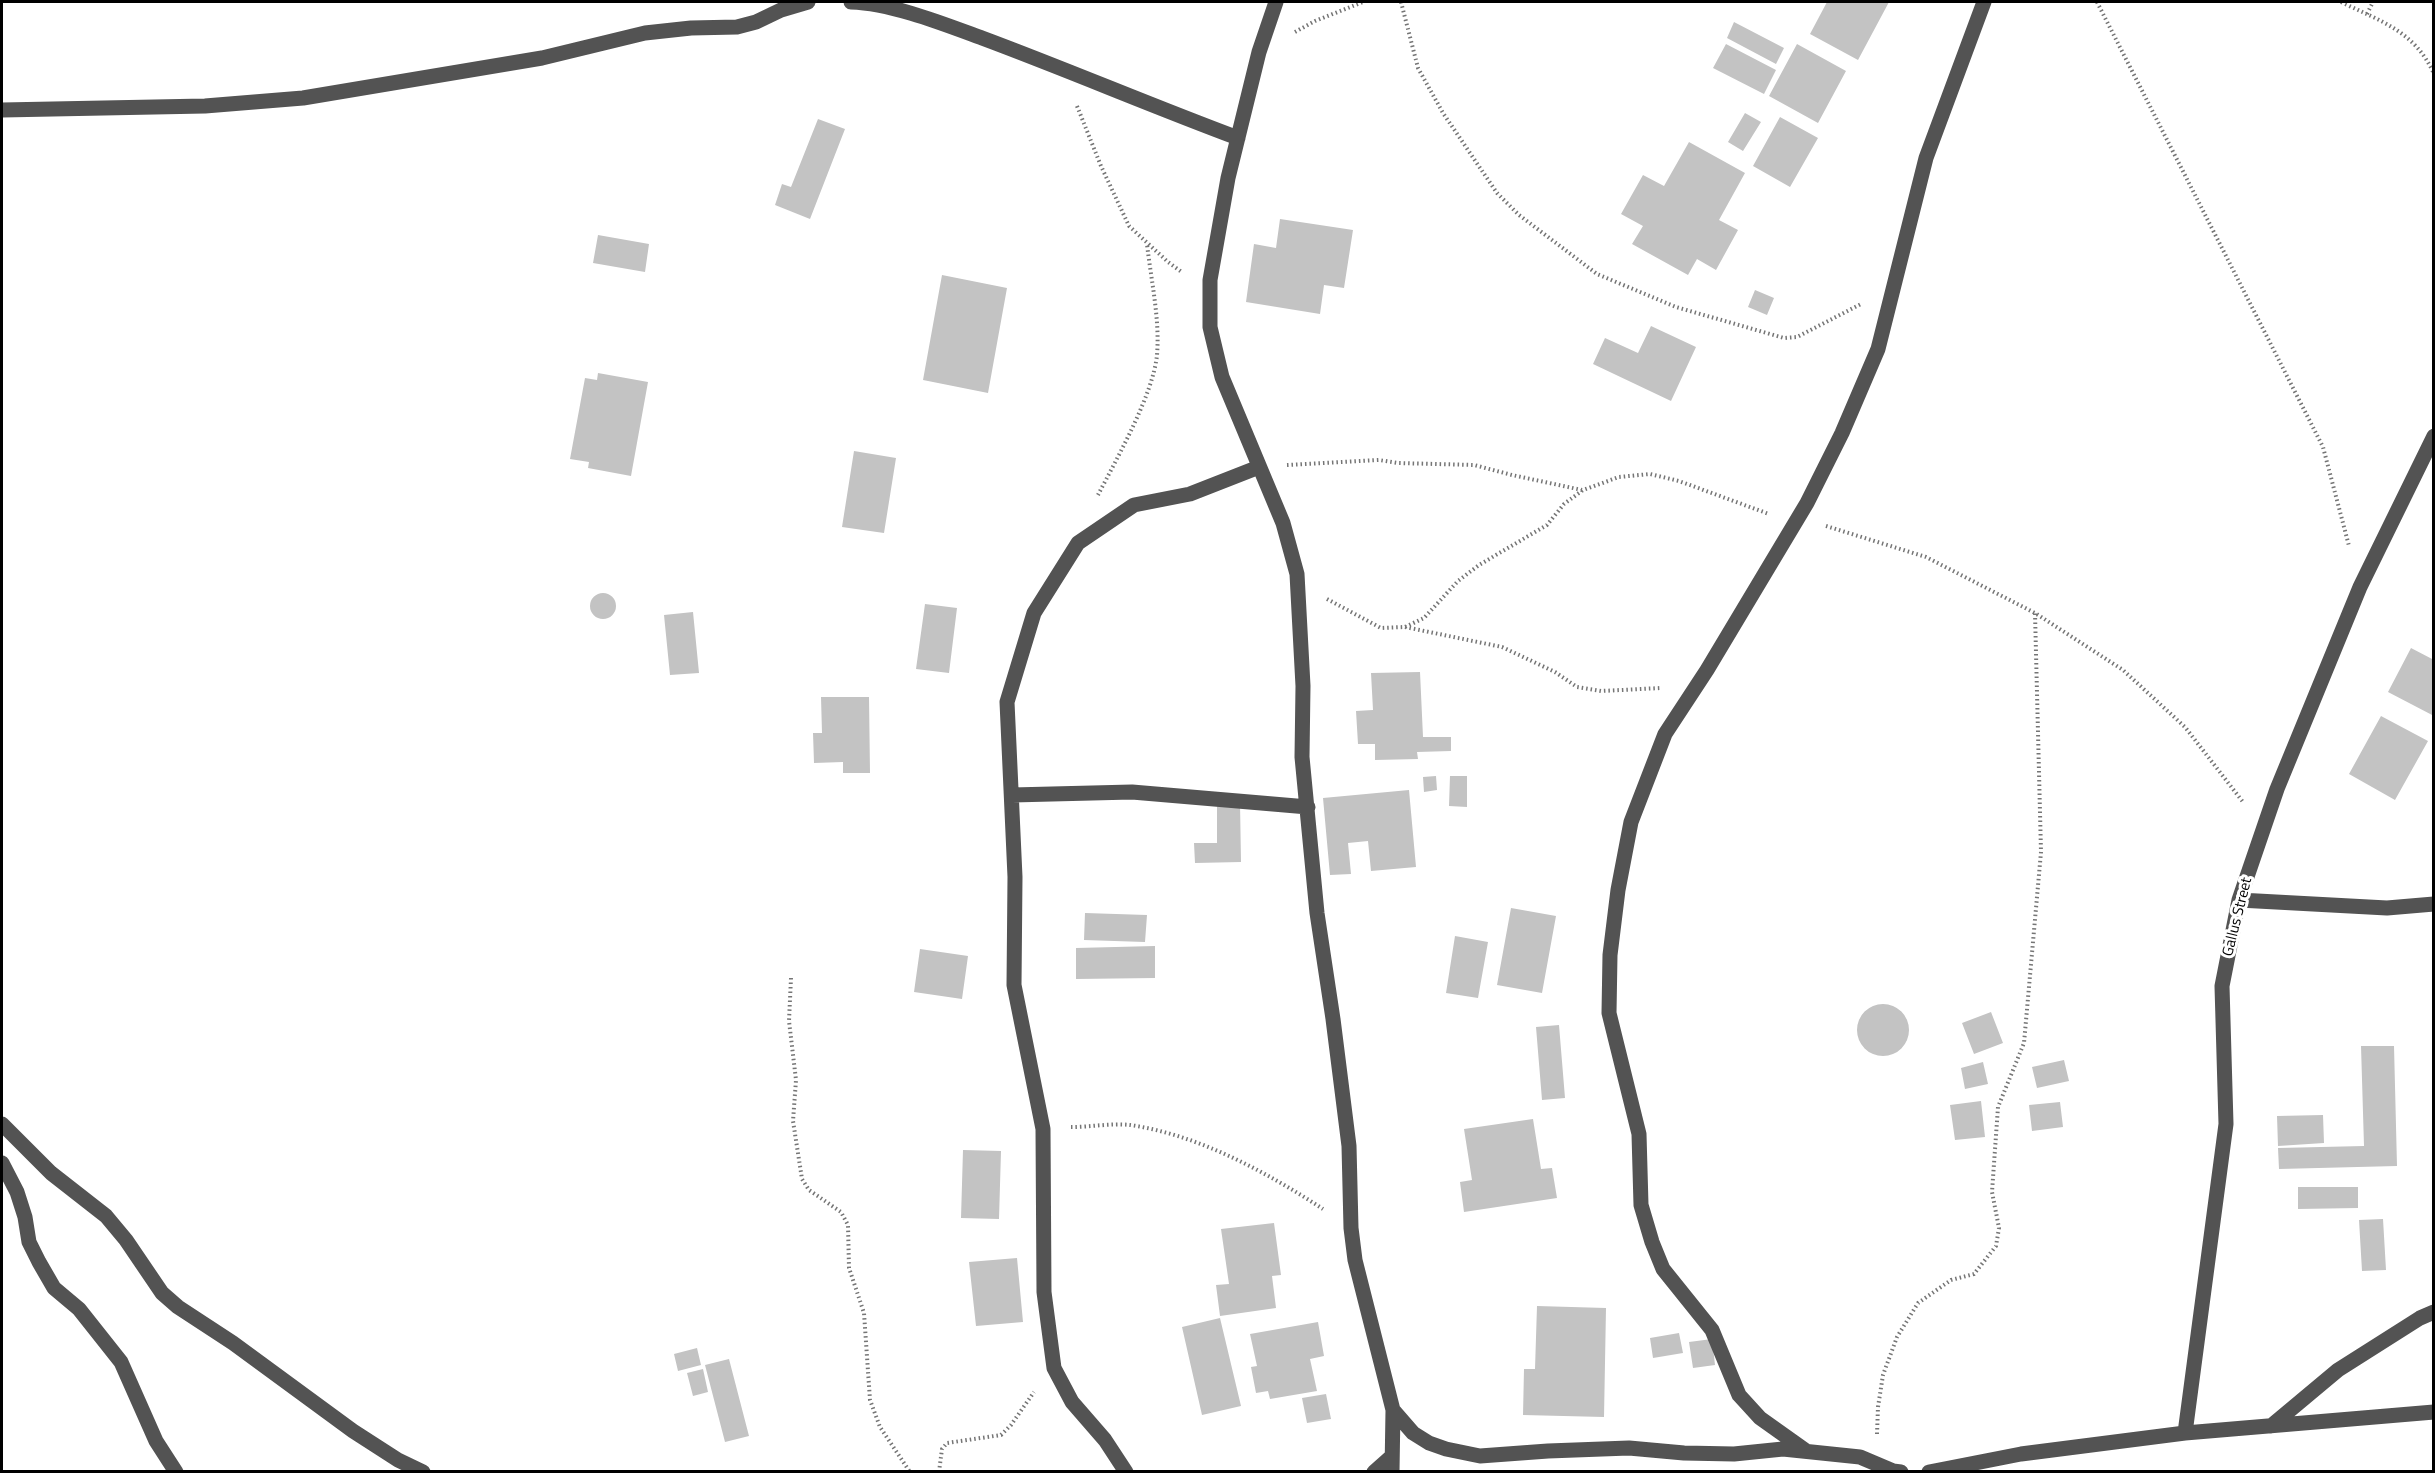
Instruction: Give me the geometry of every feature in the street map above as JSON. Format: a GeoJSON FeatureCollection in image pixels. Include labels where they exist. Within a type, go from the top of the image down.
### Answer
{"type":"FeatureCollection","features":[{"type":"Feature","properties":{"kind":"street"},"geometry":{"type":"LineString","coordinates":[[2,111],[205,106],[303,98],[542,58],[645,33],[691,28],[737,27],[808,2]]}},
{"type":"Feature","properties":{"kind":"street"},"geometry":{"type":"LineString","coordinates":[[851,2],[868,2],[953,28],[1238,138]]}},
{"type":"Feature","properties":{"kind":"street"},"geometry":{"type":"LineString","coordinates":[[1276,2],[1259,52],[1228,177],[1210,280],[1210,327],[1221,377],[1283,523],[1297,574],[1303,686],[1302,757],[1317,913],[1349,1146],[1351,1228],[1355,1260],[1392,1410],[1392,1464],[1374,1472]]}},
{"type":"Feature","properties":{"kind":"street"},"geometry":{"type":"LineString","coordinates":[[1807,1452],[1760,1418],[1739,1395],[1712,1330],[1663,1269],[1641,1205],[1639,1134],[1609,1013],[1610,955],[1618,890],[1631,822],[1665,734],[1797,520],[1842,433],[1878,349],[1926,158],[1984,2]]}},
{"type":"Feature","properties":{"kind":"street","name":"Gallus Street"},"geometry":{"type":"LineString","coordinates":[[2185,1432],[2226,1124],[2222,986],[2239,900],[2277,789],[2360,587],[2433,435]]}},
{"type":"Feature","properties":{"kind":"street"},"geometry":{"type":"LineString","coordinates":[[1126,1472],[1105,1440],[1072,1402],[1054,1368],[1044,1292],[1043,1129],[1014,985],[1015,878],[1007,702],[1035,613],[1078,543],[1134,505],[1190,494],[1260,467]]}},
{"type":"Feature","properties":{"kind":"street"},"geometry":{"type":"LineString","coordinates":[[1012,795],[1132,792],[1308,807]]}},
{"type":"Feature","properties":{"kind":"street"},"geometry":{"type":"LineString","coordinates":[[2239,900],[2387,908],[2433,904]]}},
{"type":"Feature","properties":{"kind":"street"},"geometry":{"type":"LineString","coordinates":[[2,1124],[51,1173],[106,1216],[126,1240],[162,1293],[178,1307],[234,1343],[353,1431],[398,1460],[423,1472]]}},
{"type":"Feature","properties":{"kind":"street"},"geometry":{"type":"LineString","coordinates":[[2,1163],[17,1192],[25,1217],[29,1242],[39,1262],[54,1288],[79,1309],[121,1362],[156,1441],[176,1472]]}},
{"type":"Feature","properties":{"kind":"street"},"geometry":{"type":"LineString","coordinates":[[2271,1426],[2338,1370],[2433,1312]]}},
{"type":"Feature","properties":{"kind":"street"},"geometry":{"type":"LineString","coordinates":[[1392,1410],[1413,1433],[1429,1443],[1480,1456],[1548,1450],[1629,1448],[1734,1455],[1784,1449],[1860,1457],[1893,1471],[1901,1472]]}},
{"type":"Feature","properties":{"kind":"street"},"geometry":{"type":"LineString","coordinates":[[1929,1472],[2021,1454],[2185,1432],[2433,1412]]}},
{"type":"Feature","properties":{"kind":"path"},"geometry":{"type":"LineString","coordinates":[[1259,52],[1315,21],[1363,2]]}},
{"type":"Feature","properties":{"kind":"path"},"geometry":{"type":"LineString","coordinates":[[1401,2],[1418,68],[1443,113],[1497,193],[1519,215],[1597,274],[1676,307],[1784,338],[1797,337],[1894,286]]}},
{"type":"Feature","properties":{"kind":"path"},"geometry":{"type":"LineString","coordinates":[[2097,2],[2323,447],[2360,587]]}},
{"type":"Feature","properties":{"kind":"path"},"geometry":{"type":"LineString","coordinates":[[2341,2],[2404,33],[2427,60],[2433,74]]}},
{"type":"Feature","properties":{"kind":"path"},"geometry":{"type":"LineString","coordinates":[[2367,15],[2373,2]]}},
{"type":"Feature","properties":{"kind":"path"},"geometry":{"type":"LineString","coordinates":[[1063,69],[1129,226],[1185,275],[1210,280]]}},
{"type":"Feature","properties":{"kind":"path"},"geometry":{"type":"LineString","coordinates":[[1097,497],[1130,432],[1150,382],[1157,355],[1147,244]]}},
{"type":"Feature","properties":{"kind":"path"},"geometry":{"type":"LineString","coordinates":[[1260,467],[1378,460],[1398,463],[1474,465],[1512,476],[1583,490]]}},
{"type":"Feature","properties":{"kind":"path"},"geometry":{"type":"LineString","coordinates":[[1405,627],[1424,618],[1458,580],[1547,525],[1563,504],[1583,490],[1619,477],[1650,474],[1926,557],[2035,613],[2123,670],[2185,727],[2264,829]]}},
{"type":"Feature","properties":{"kind":"path"},"geometry":{"type":"LineString","coordinates":[[1297,582],[1381,628],[1405,627],[1502,647],[1555,672],[1577,687],[1601,691],[1633,691],[1697,685]]}},
{"type":"Feature","properties":{"kind":"path"},"geometry":{"type":"LineString","coordinates":[[1877,1465],[1878,1407],[1883,1375],[1897,1337],[1918,1303],[1951,1280],[1974,1274],[1996,1246],[1999,1228],[1992,1192],[1998,1107],[2024,1043],[2041,852],[2035,613]]}},
{"type":"Feature","properties":{"kind":"path"},"geometry":{"type":"LineString","coordinates":[[790,978],[789,1021],[795,1080],[793,1121],[801,1179],[809,1190],[841,1212],[848,1225],[849,1268],[859,1295],[865,1324],[865,1356],[870,1400],[880,1427],[910,1472]]}},
{"type":"Feature","properties":{"kind":"path"},"geometry":{"type":"LineString","coordinates":[[1043,1129],[1129,1125],[1173,1136],[1222,1153],[1279,1181],[1351,1228]]}},
{"type":"Feature","properties":{"kind":"path"},"geometry":{"type":"LineString","coordinates":[[939,1472],[942,1449],[947,1443],[1001,1435],[1054,1368]]}},
{"type":"Feature","properties":{"kind":"building"},"geometry":{"type":"Polygon","coordinates":[[[1827,2],[1889,2],[1858,60],[1810,34],[1827,2]]]}},
{"type":"Feature","properties":{"kind":"building"},"geometry":{"type":"Polygon","coordinates":[[[1734,22],[1784,48],[1776,64],[1727,38],[1734,22]]]}},
{"type":"Feature","properties":{"kind":"building"},"geometry":{"type":"Polygon","coordinates":[[[1726,44],[1776,70],[1764,94],[1713,68],[1726,44]]]}},
{"type":"Feature","properties":{"kind":"building"},"geometry":{"type":"Polygon","coordinates":[[[1797,44],[1846,71],[1818,123],[1769,96],[1797,44]]]}},
{"type":"Feature","properties":{"kind":"building"},"geometry":{"type":"Polygon","coordinates":[[[1745,113],[1761,122],[1743,151],[1728,142],[1745,113]]]}},
{"type":"Feature","properties":{"kind":"building"},"geometry":{"type":"Polygon","coordinates":[[[1780,117],[1818,138],[1790,187],[1753,166],[1780,117]]]}},
{"type":"Feature","properties":{"kind":"building"},"geometry":{"type":"Polygon","coordinates":[[[818,119],[845,129],[810,219],[775,205],[782,184],[791,187],[818,119]]]}},
{"type":"Feature","properties":{"kind":"building"},"geometry":{"type":"Polygon","coordinates":[[[1689,142],[1745,173],[1719,220],[1738,230],[1716,270],[1697,259],[1688,275],[1632,244],[1643,226],[1621,214],[1643,175],[1664,186],[1689,142]]]}},
{"type":"Feature","properties":{"kind":"building"},"geometry":{"type":"Polygon","coordinates":[[[1280,219],[1353,230],[1344,288],[1324,285],[1320,314],[1246,302],[1254,244],[1276,248],[1280,219]]]}},
{"type":"Feature","properties":{"kind":"building"},"geometry":{"type":"Polygon","coordinates":[[[598,235],[649,244],[645,272],[593,263],[598,235]]]}},
{"type":"Feature","properties":{"kind":"building"},"geometry":{"type":"Polygon","coordinates":[[[942,275],[1007,288],[988,393],[923,380],[942,275]]]}},
{"type":"Feature","properties":{"kind":"building"},"geometry":{"type":"Polygon","coordinates":[[[1755,290],[1774,298],[1767,315],[1748,307],[1755,290]]]}},
{"type":"Feature","properties":{"kind":"building"},"geometry":{"type":"Polygon","coordinates":[[[1651,326],[1696,347],[1671,401],[1593,364],[1605,338],[1638,353],[1651,326]]]}},
{"type":"Feature","properties":{"kind":"building"},"geometry":{"type":"Polygon","coordinates":[[[598,373],[648,382],[631,476],[588,468],[589,462],[570,459],[585,378],[597,380],[598,373]]]}},
{"type":"Feature","properties":{"kind":"building"},"geometry":{"type":"Polygon","coordinates":[[[854,451],[896,458],[884,533],[842,527],[854,451]]]}},
{"type":"Feature","properties":{"kind":"building"},"geometry":{"type":"Polygon","coordinates":[[[603,593],[612,597],[616,606],[612,615],[603,619],[594,615],[590,606],[594,597],[603,593]]]}},
{"type":"Feature","properties":{"kind":"building"},"geometry":{"type":"Polygon","coordinates":[[[925,604],[957,608],[949,673],[916,669],[925,604]]]}},
{"type":"Feature","properties":{"kind":"building"},"geometry":{"type":"Polygon","coordinates":[[[693,612],[699,673],[670,675],[664,615],[693,612]]]}},
{"type":"Feature","properties":{"kind":"building"},"geometry":{"type":"Polygon","coordinates":[[[2411,648],[2434,660],[2434,716],[2388,692],[2411,648]]]}},
{"type":"Feature","properties":{"kind":"building"},"geometry":{"type":"Polygon","coordinates":[[[1420,672],[1423,737],[1451,737],[1451,751],[1417,752],[1418,759],[1375,760],[1375,744],[1358,744],[1356,711],[1373,710],[1371,673],[1420,672]]]}},
{"type":"Feature","properties":{"kind":"building"},"geometry":{"type":"Polygon","coordinates":[[[821,697],[869,697],[870,773],[843,773],[843,762],[814,763],[813,733],[822,733],[821,697]]]}},
{"type":"Feature","properties":{"kind":"building"},"geometry":{"type":"Polygon","coordinates":[[[2381,716],[2428,741],[2395,800],[2349,774],[2381,716]]]}},
{"type":"Feature","properties":{"kind":"building"},"geometry":{"type":"Polygon","coordinates":[[[1436,776],[1437,790],[1424,792],[1423,777],[1436,776]]]}},
{"type":"Feature","properties":{"kind":"building"},"geometry":{"type":"Polygon","coordinates":[[[1450,776],[1467,776],[1467,807],[1449,806],[1450,776]]]}},
{"type":"Feature","properties":{"kind":"building"},"geometry":{"type":"Polygon","coordinates":[[[1409,790],[1416,867],[1371,871],[1368,841],[1348,843],[1351,874],[1330,875],[1323,798],[1409,790]]]}},
{"type":"Feature","properties":{"kind":"building"},"geometry":{"type":"Polygon","coordinates":[[[1217,803],[1240,803],[1241,862],[1195,863],[1194,843],[1217,843],[1217,803]]]}},
{"type":"Feature","properties":{"kind":"building"},"geometry":{"type":"Polygon","coordinates":[[[1511,908],[1556,916],[1542,993],[1497,985],[1511,908]]]}},
{"type":"Feature","properties":{"kind":"building"},"geometry":{"type":"Polygon","coordinates":[[[1085,913],[1147,915],[1145,942],[1084,940],[1085,913]]]}},
{"type":"Feature","properties":{"kind":"building"},"geometry":{"type":"Polygon","coordinates":[[[1455,936],[1488,942],[1478,998],[1446,993],[1455,936]]]}},
{"type":"Feature","properties":{"kind":"building"},"geometry":{"type":"Polygon","coordinates":[[[1155,946],[1155,978],[1076,979],[1076,948],[1155,946]]]}},
{"type":"Feature","properties":{"kind":"building"},"geometry":{"type":"Polygon","coordinates":[[[920,949],[968,956],[962,999],[914,992],[920,949]]]}},
{"type":"Feature","properties":{"kind":"building"},"geometry":{"type":"Polygon","coordinates":[[[1878,1004],[1888,1004],[1897,1008],[1905,1016],[1909,1030],[1905,1044],[1897,1052],[1888,1056],[1878,1056],[1869,1052],[1861,1044],[1857,1035],[1857,1025],[1861,1016],[1869,1008],[1878,1004]]]}},
{"type":"Feature","properties":{"kind":"building"},"geometry":{"type":"Polygon","coordinates":[[[1991,1012],[2003,1043],[1974,1054],[1962,1023],[1991,1012]]]}},
{"type":"Feature","properties":{"kind":"building"},"geometry":{"type":"Polygon","coordinates":[[[1559,1025],[1565,1098],[1542,1100],[1536,1027],[1559,1025]]]}},
{"type":"Feature","properties":{"kind":"building"},"geometry":{"type":"Polygon","coordinates":[[[2361,1046],[2394,1046],[2397,1166],[2279,1169],[2278,1148],[2364,1146],[2361,1046]]]}},
{"type":"Feature","properties":{"kind":"building"},"geometry":{"type":"Polygon","coordinates":[[[2064,1060],[2069,1081],[2037,1088],[2032,1067],[2064,1060]]]}},
{"type":"Feature","properties":{"kind":"building"},"geometry":{"type":"Polygon","coordinates":[[[1983,1062],[1988,1084],[1965,1089],[1961,1068],[1983,1062]]]}},
{"type":"Feature","properties":{"kind":"building"},"geometry":{"type":"Polygon","coordinates":[[[1981,1101],[1985,1137],[1955,1140],[1950,1105],[1981,1101]]]}},
{"type":"Feature","properties":{"kind":"building"},"geometry":{"type":"Polygon","coordinates":[[[2060,1102],[2063,1127],[2032,1131],[2029,1105],[2060,1102]]]}},
{"type":"Feature","properties":{"kind":"building"},"geometry":{"type":"Polygon","coordinates":[[[2323,1115],[2324,1143],[2278,1146],[2277,1116],[2323,1115]]]}},
{"type":"Feature","properties":{"kind":"building"},"geometry":{"type":"Polygon","coordinates":[[[1533,1119],[1541,1169],[1552,1168],[1557,1198],[1464,1212],[1460,1182],[1472,1180],[1464,1129],[1533,1119]]]}},
{"type":"Feature","properties":{"kind":"building"},"geometry":{"type":"Polygon","coordinates":[[[963,1150],[1001,1151],[999,1219],[961,1218],[963,1150]]]}},
{"type":"Feature","properties":{"kind":"building"},"geometry":{"type":"Polygon","coordinates":[[[2298,1187],[2358,1187],[2358,1208],[2298,1209],[2298,1187]]]}},
{"type":"Feature","properties":{"kind":"building"},"geometry":{"type":"Polygon","coordinates":[[[2383,1219],[2386,1270],[2362,1271],[2359,1220],[2383,1219]]]}},
{"type":"Feature","properties":{"kind":"building"},"geometry":{"type":"Polygon","coordinates":[[[1274,1223],[1281,1275],[1272,1276],[1276,1308],[1220,1316],[1216,1285],[1229,1284],[1221,1229],[1274,1223]]]}},
{"type":"Feature","properties":{"kind":"building"},"geometry":{"type":"Polygon","coordinates":[[[1017,1258],[1023,1322],[976,1326],[969,1262],[1017,1258]]]}},
{"type":"Feature","properties":{"kind":"building"},"geometry":{"type":"Polygon","coordinates":[[[1537,1306],[1606,1308],[1604,1417],[1523,1415],[1524,1369],[1535,1369],[1537,1306]]]}},
{"type":"Feature","properties":{"kind":"building"},"geometry":{"type":"Polygon","coordinates":[[[1220,1318],[1241,1406],[1202,1415],[1182,1327],[1220,1318]]]}},
{"type":"Feature","properties":{"kind":"building"},"geometry":{"type":"Polygon","coordinates":[[[1318,1322],[1324,1356],[1310,1359],[1317,1391],[1270,1399],[1268,1391],[1256,1393],[1251,1367],[1257,1366],[1250,1334],[1318,1322]]]}},
{"type":"Feature","properties":{"kind":"building"},"geometry":{"type":"Polygon","coordinates":[[[1679,1333],[1683,1353],[1653,1358],[1650,1338],[1679,1333]]]}},
{"type":"Feature","properties":{"kind":"building"},"geometry":{"type":"Polygon","coordinates":[[[1712,1339],[1715,1365],[1693,1368],[1689,1342],[1712,1339]]]}},
{"type":"Feature","properties":{"kind":"building"},"geometry":{"type":"Polygon","coordinates":[[[697,1348],[701,1365],[678,1371],[674,1354],[697,1348]]]}},
{"type":"Feature","properties":{"kind":"building"},"geometry":{"type":"Polygon","coordinates":[[[729,1359],[749,1436],[725,1442],[705,1365],[729,1359]]]}},
{"type":"Feature","properties":{"kind":"building"},"geometry":{"type":"Polygon","coordinates":[[[703,1369],[708,1392],[693,1396],[687,1373],[703,1369]]]}},
{"type":"Feature","properties":{"kind":"building"},"geometry":{"type":"Polygon","coordinates":[[[1326,1394],[1331,1419],[1307,1423],[1302,1398],[1326,1394]]]}}]}
